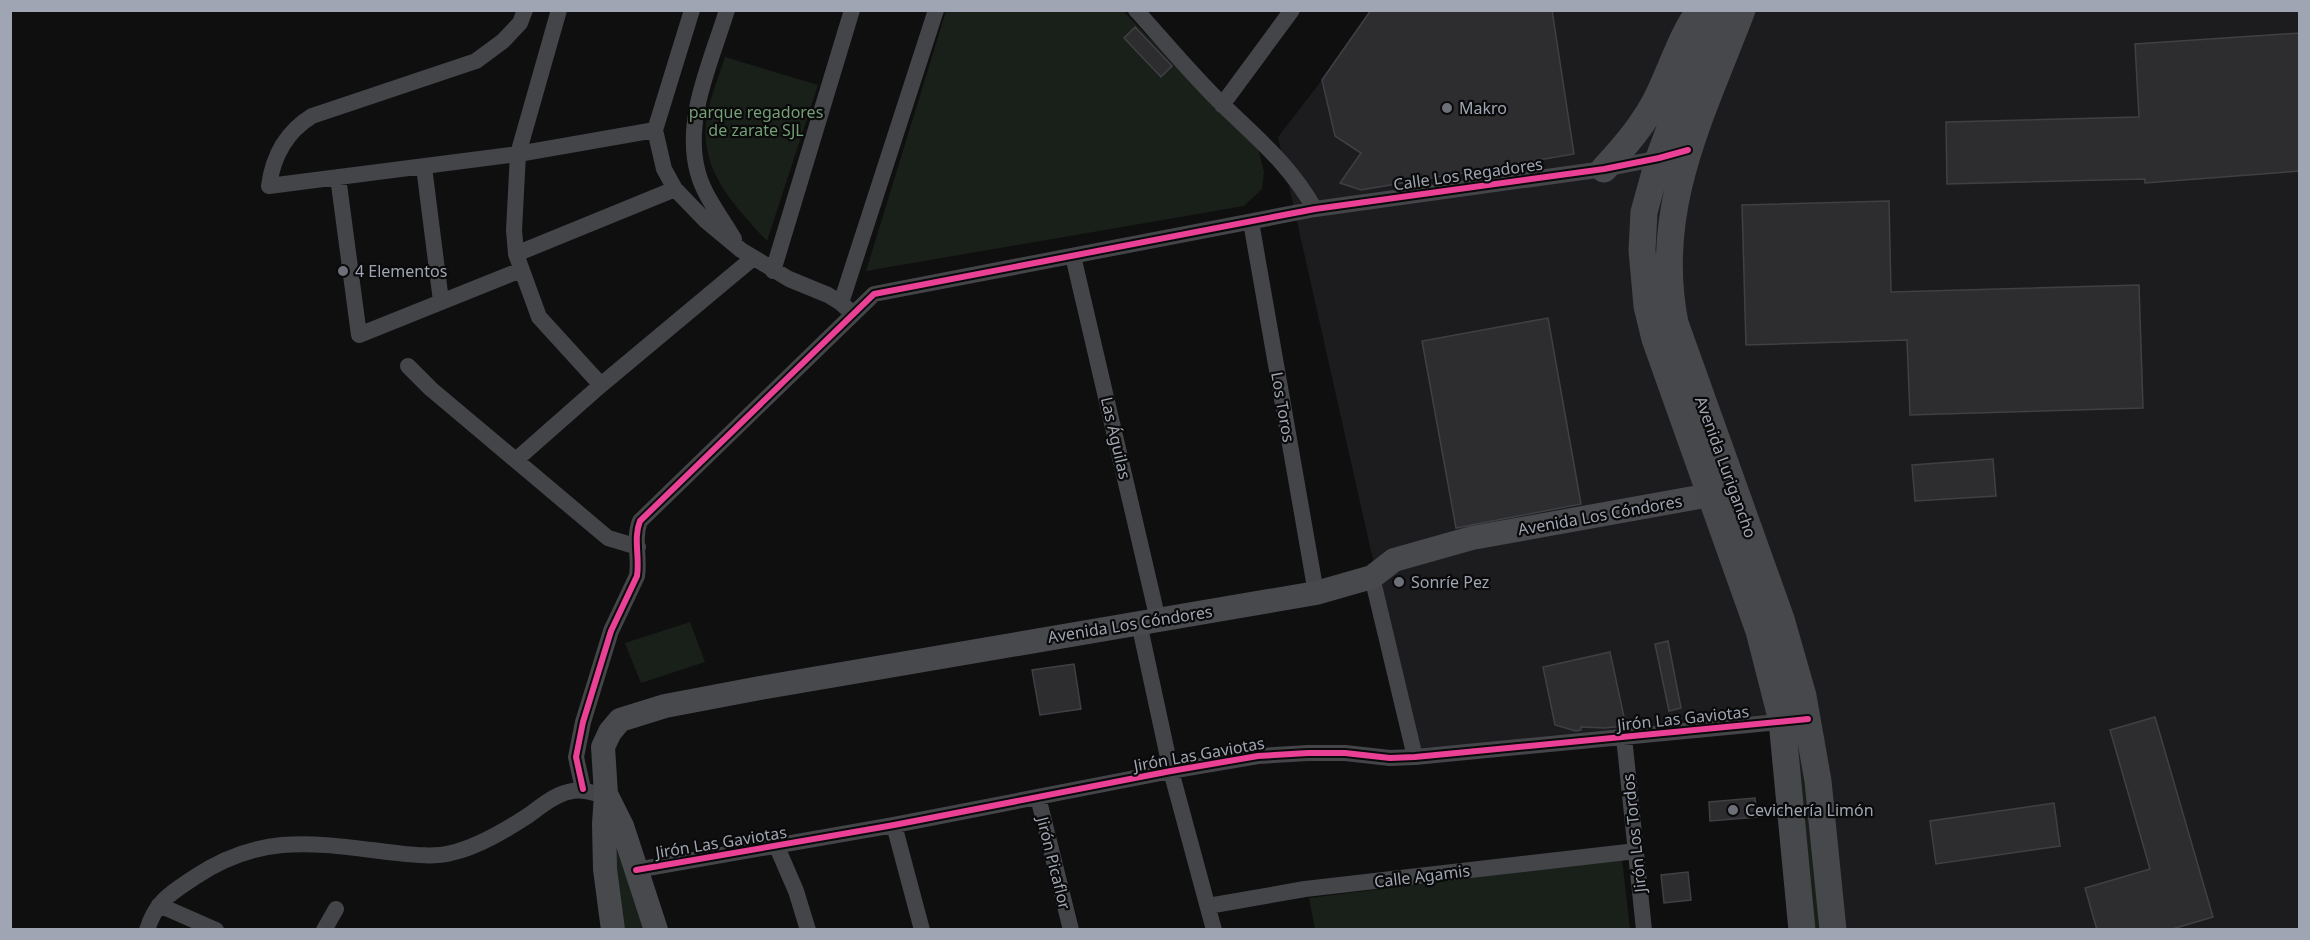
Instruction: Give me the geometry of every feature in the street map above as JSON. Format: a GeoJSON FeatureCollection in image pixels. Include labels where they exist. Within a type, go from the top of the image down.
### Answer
{"type":"FeatureCollection","features":[{"type":"Feature","properties":{"kind":"main road"},"geometry":{"type":"LineString","coordinates":[[1604,169],[1647,117],[1659,95],[1680,43],[1700,10]]}},
{"type":"Feature","properties":{"kind":"main road","name":"Avenida Lurigancho"},"geometry":{"type":"LineString","coordinates":[[1714,10],[1659,158],[1644,212],[1641,250],[1647,306],[1655,339],[1710,495],[1759,631],[1818,781],[1833,930]]}},
{"type":"Feature","properties":{"kind":"main road","name":"Avenida Lurigancho"},"geometry":{"type":"LineString","coordinates":[[1742,10],[1688,150],[1673,208],[1669,242],[1669,280],[1675,323],[1781,619],[1795,720],[1802,930]]}},
{"type":"Feature","properties":{"kind":"main road","name":"Avenida Los Cóndores"},"geometry":{"type":"LineString","coordinates":[[613,930],[605,869],[604,824],[595,792],[603,747],[610,732],[620,720],[639,713],[760,688],[1316,593],[1372,578],[1394,560],[1472,538],[1710,495]]}},
{"type":"Feature","properties":{"kind":"main road"},"geometry":{"type":"LineString","coordinates":[[595,792],[622,826],[656,930]]}},
{"type":"Feature","properties":{"kind":"street"},"geometry":{"type":"LineString","coordinates":[[525,10],[520,23],[503,41],[477,61],[312,116],[297,125],[285,139],[271,166],[268,186],[518,154],[655,130]]}},
{"type":"Feature","properties":{"kind":"street"},"geometry":{"type":"LineString","coordinates":[[559,10],[518,154],[514,230],[518,262],[539,317],[601,385]]}},
{"type":"Feature","properties":{"kind":"street"},"geometry":{"type":"LineString","coordinates":[[692,10],[655,130],[664,169],[675,189],[705,220],[747,254],[773,271],[841,303],[853,314]]}},
{"type":"Feature","properties":{"kind":"street"},"geometry":{"type":"LineString","coordinates":[[727,10],[694,118],[693,144],[698,175],[747,254]]}},
{"type":"Feature","properties":{"kind":"street"},"geometry":{"type":"LineString","coordinates":[[773,271],[852,10]]}},
{"type":"Feature","properties":{"kind":"street"},"geometry":{"type":"LineString","coordinates":[[841,303],[936,10]]}},
{"type":"Feature","properties":{"kind":"street"},"geometry":{"type":"LineString","coordinates":[[1136,10],[1222,105],[1278,157],[1299,182],[1315,209]]}},
{"type":"Feature","properties":{"kind":"street"},"geometry":{"type":"LineString","coordinates":[[1222,105],[1292,10]]}},
{"type":"Feature","properties":{"kind":"street","name":"Calle Los Regadores"},"geometry":{"type":"LineString","coordinates":[[595,792],[576,757],[583,722],[611,631],[637,576],[637,530],[640,522],[874,294],[1315,209],[1604,169],[1688,150]]}},
{"type":"Feature","properties":{"kind":"street"},"geometry":{"type":"LineString","coordinates":[[424,167],[441,301]]}},
{"type":"Feature","properties":{"kind":"street"},"geometry":{"type":"LineString","coordinates":[[338,177],[359,335],[441,301],[518,262],[675,189]]}},
{"type":"Feature","properties":{"kind":"street","name":"Los Toros"},"geometry":{"type":"LineString","coordinates":[[1251,222],[1316,593]]}},
{"type":"Feature","properties":{"kind":"street"},"geometry":{"type":"LineString","coordinates":[[517,459],[747,254]]}},
{"type":"Feature","properties":{"kind":"street","name":"Las Águilas"},"geometry":{"type":"LineString","coordinates":[[1073,256],[1148,621],[1171,771],[1214,930]]}},
{"type":"Feature","properties":{"kind":"street"},"geometry":{"type":"LineString","coordinates":[[408,366],[431,389],[517,459],[608,538],[638,547]]}},
{"type":"Feature","properties":{"kind":"street"},"geometry":{"type":"LineString","coordinates":[[1372,578],[1415,757]]}},
{"type":"Feature","properties":{"kind":"street","name":"Jirón Las Gaviotas"},"geometry":{"type":"LineString","coordinates":[[636,870],[777,847],[1258,756],[1345,753],[1390,758],[1415,757],[1795,720]]}},
{"type":"Feature","properties":{"kind":"street","name":"Jirón Los Tordos"},"geometry":{"type":"LineString","coordinates":[[1624,737],[1644,930]]}},
{"type":"Feature","properties":{"kind":"street"},"geometry":{"type":"LineString","coordinates":[[147,930],[152,916],[164,898],[227,859],[255,848],[279,844],[312,843],[418,855],[449,854],[477,844],[565,792],[595,792]]}},
{"type":"Feature","properties":{"kind":"street","name":"Jirón Picaflor"},"geometry":{"type":"LineString","coordinates":[[1038,797],[1071,930]]}},
{"type":"Feature","properties":{"kind":"street"},"geometry":{"type":"LineString","coordinates":[[894,825],[922,930]]}},
{"type":"Feature","properties":{"kind":"street"},"geometry":{"type":"LineString","coordinates":[[777,847],[796,891],[808,930]]}},
{"type":"Feature","properties":{"kind":"street","name":"Calle Agamis"},"geometry":{"type":"LineString","coordinates":[[1208,906],[1305,889],[1636,851]]}},
{"type":"Feature","properties":{"kind":"street"},"geometry":{"type":"LineString","coordinates":[[159,905],[216,930]]}},
{"type":"Feature","properties":{"kind":"street"},"geometry":{"type":"LineString","coordinates":[[324,930],[336,909]]}},
{"type":"Feature","properties":{"kind":"shaded area"},"geometry":{"type":"Polygon","coordinates":[[[1371,11],[2299,11],[2299,929],[1816,929],[1798,740],[1794,722],[1421,748],[1371,551],[1278,137],[1371,11]]]}},
{"type":"Feature","properties":{"kind":"green space"},"geometry":{"type":"Polygon","coordinates":[[[946,11],[1123,11],[1258,148],[1264,172],[1262,189],[1244,206],[866,271],[946,11]]]}},
{"type":"Feature","properties":{"kind":"green space","name":"parque regadores de zarate SJL"},"geometry":{"type":"Polygon","coordinates":[[[725,57],[818,85],[767,241],[723,188],[709,158],[706,142],[707,116],[725,57]]]}},
{"type":"Feature","properties":{"kind":"green space"},"geometry":{"type":"Polygon","coordinates":[[[690,622],[705,662],[641,683],[625,643],[690,622]]]}},
{"type":"Feature","properties":{"kind":"green space"},"geometry":{"type":"Polygon","coordinates":[[[1794,748],[1801,748],[1824,929],[1806,929],[1794,748]]]}},
{"type":"Feature","properties":{"kind":"green space"},"geometry":{"type":"Polygon","coordinates":[[[606,821],[649,929],[620,929],[606,821]]]}},
{"type":"Feature","properties":{"kind":"green space"},"geometry":{"type":"Polygon","coordinates":[[[1622,859],[1630,929],[1315,929],[1309,898],[1622,859]]]}},
{"type":"Feature","properties":{"kind":"building","name":"Makro"},"geometry":{"type":"Polygon","coordinates":[[[1371,10],[1552,10],[1574,154],[1361,190],[1340,183],[1361,153],[1335,136],[1322,80],[1371,10]]]}},
{"type":"Feature","properties":{"kind":"building"},"geometry":{"type":"Polygon","coordinates":[[[1135,27],[1172,66],[1161,77],[1124,38],[1135,27]]]}},
{"type":"Feature","properties":{"kind":"building"},"geometry":{"type":"Polygon","coordinates":[[[2300,33],[2300,171],[2145,183],[2145,179],[1947,184],[1946,122],[2139,117],[2135,44],[2300,33]]]}},
{"type":"Feature","properties":{"kind":"building"},"geometry":{"type":"Polygon","coordinates":[[[1889,201],[1891,292],[2139,285],[2143,408],[1910,415],[1907,340],[1746,345],[1742,205],[1889,201]]]}},
{"type":"Feature","properties":{"kind":"building"},"geometry":{"type":"Polygon","coordinates":[[[1548,318],[1581,504],[1456,528],[1422,341],[1548,318]]]}},
{"type":"Feature","properties":{"kind":"building"},"geometry":{"type":"Polygon","coordinates":[[[1993,459],[1996,496],[1915,501],[1912,465],[1993,459]]]}},
{"type":"Feature","properties":{"kind":"building"},"geometry":{"type":"Polygon","coordinates":[[[1668,641],[1681,708],[1669,711],[1655,644],[1668,641]]]}},
{"type":"Feature","properties":{"kind":"building"},"geometry":{"type":"Polygon","coordinates":[[[1610,652],[1626,726],[1581,727],[1581,730],[1576,731],[1555,725],[1543,667],[1610,652]]]}},
{"type":"Feature","properties":{"kind":"building"},"geometry":{"type":"Polygon","coordinates":[[[1074,664],[1081,709],[1040,715],[1032,670],[1074,664]]]}},
{"type":"Feature","properties":{"kind":"building"},"geometry":{"type":"Polygon","coordinates":[[[2155,717],[2213,917],[2169,930],[2097,930],[2085,888],[2150,869],[2110,730],[2155,717]]]}},
{"type":"Feature","properties":{"kind":"building","name":"Cevichería Limón"},"geometry":{"type":"Polygon","coordinates":[[[1755,798],[1757,817],[1710,821],[1709,802],[1755,798]]]}},
{"type":"Feature","properties":{"kind":"building"},"geometry":{"type":"Polygon","coordinates":[[[2054,803],[2060,846],[1936,864],[1930,821],[2054,803]]]}},
{"type":"Feature","properties":{"kind":"building"},"geometry":{"type":"Polygon","coordinates":[[[1688,872],[1691,900],[1664,903],[1661,875],[1688,872]]]}},
{"type":"Feature","properties":{"kind":"cycle path"},"geometry":{"type":"LineString","coordinates":[[583,789],[576,757],[583,722],[611,631],[637,576],[637,534],[640,521],[874,294],[1315,209],[1604,169],[1688,150]]}},
{"type":"Feature","properties":{"kind":"cycle path"},"geometry":{"type":"LineString","coordinates":[[636,870],[894,825],[1258,756],[1345,753],[1390,758],[1415,757],[1808,719]]}},
{"type":"Feature","properties":{"kind":"place","name":"Makro"},"geometry":{"type":"Point","coordinates":[1447,108]}},
{"type":"Feature","properties":{"kind":"place","name":"4 Elementos"},"geometry":{"type":"Point","coordinates":[343,271]}},
{"type":"Feature","properties":{"kind":"place","name":"Sonríe Pez"},"geometry":{"type":"Point","coordinates":[1399,582]}},
{"type":"Feature","properties":{"kind":"place","name":"Cevichería Limón"},"geometry":{"type":"Point","coordinates":[1733,810]}}]}
